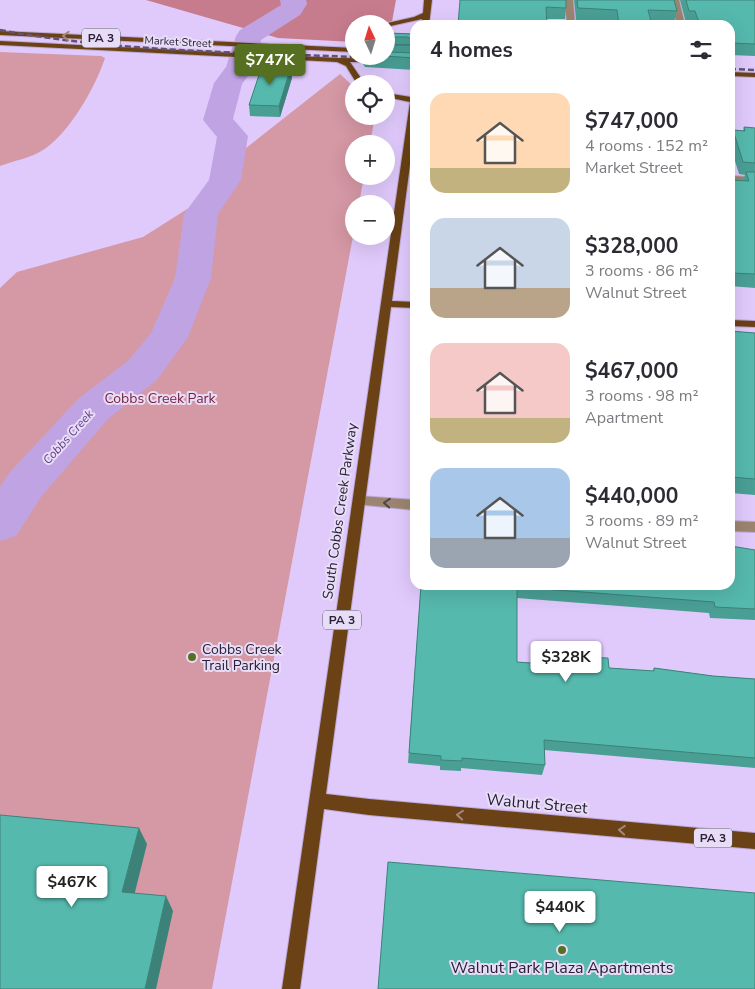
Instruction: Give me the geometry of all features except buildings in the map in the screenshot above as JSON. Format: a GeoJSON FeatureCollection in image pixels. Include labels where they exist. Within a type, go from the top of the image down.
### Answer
{"type":"FeatureCollection","features":[{"type":"Feature","properties":{"kind":"main road"},"geometry":{"type":"LineString","coordinates":[[425,20],[428,0]]}},
{"type":"Feature","properties":{"kind":"main road"},"geometry":{"type":"LineString","coordinates":[[411,20],[426,14]]}},
{"type":"Feature","properties":{"kind":"main road"},"geometry":{"type":"LineString","coordinates":[[395,23],[410,20]]}},
{"type":"Feature","properties":{"kind":"main road","name":"Market Street"},"geometry":{"type":"LineString","coordinates":[[0,33],[260,46],[345,48]]}},
{"type":"Feature","properties":{"kind":"main road","name":"Market Street"},"geometry":{"type":"LineString","coordinates":[[0,43],[197,54],[410,61]]}},
{"type":"Feature","properties":{"kind":"main road"},"geometry":{"type":"LineString","coordinates":[[395,53],[410,54]]}},
{"type":"Feature","properties":{"kind":"main road"},"geometry":{"type":"LineString","coordinates":[[338,60],[349,65],[354,75]]}},
{"type":"Feature","properties":{"kind":"main road"},"geometry":{"type":"LineString","coordinates":[[735,67],[755,68]]}},
{"type":"Feature","properties":{"kind":"main road"},"geometry":{"type":"LineString","coordinates":[[735,74],[755,75]]}},
{"type":"Feature","properties":{"kind":"main road","name":"PA 3"},"geometry":{"type":"LineString","coordinates":[[395,96],[410,97]]}},
{"type":"Feature","properties":{"kind":"main road","name":"South Cobbs Creek Parkway"},"geometry":{"type":"LineString","coordinates":[[292,989],[387,304],[410,170]]}},
{"type":"Feature","properties":{"kind":"main road"},"geometry":{"type":"LineString","coordinates":[[387,304],[410,305]]}},
{"type":"Feature","properties":{"kind":"main road"},"geometry":{"type":"LineString","coordinates":[[735,323],[755,324]]}},
{"type":"Feature","properties":{"kind":"main road","name":"Walnut Street"},"geometry":{"type":"LineString","coordinates":[[317,800],[369,807],[755,842]]}},
{"type":"Feature","properties":{"kind":"street"},"geometry":{"type":"LineString","coordinates":[[569,0],[571,20]]}},
{"type":"Feature","properties":{"kind":"street"},"geometry":{"type":"LineString","coordinates":[[675,0],[680,20]]}},
{"type":"Feature","properties":{"kind":"street"},"geometry":{"type":"LineString","coordinates":[[735,179],[755,180]]}},
{"type":"Feature","properties":{"kind":"street"},"geometry":{"type":"LineString","coordinates":[[359,501],[410,505]]}},
{"type":"Feature","properties":{"kind":"street"},"geometry":{"type":"LineString","coordinates":[[735,526],[755,528]]}},
{"type":"Feature","properties":{"kind":"green space"},"geometry":{"type":"Polygon","coordinates":[[[0,52],[101,56],[105,58],[88,95],[72,121],[53,143],[38,153],[0,166],[0,52]]]}},
{"type":"Feature","properties":{"kind":"green space","name":"Cobbs Creek Park"},"geometry":{"type":"Polygon","coordinates":[[[340,74],[345,79],[345,125],[373,125],[372,135],[345,135],[345,185],[362,185],[361,195],[345,195],[345,245],[351,245],[212,989],[0,989],[0,288],[17,272],[143,237],[203,199],[227,163],[340,74]]]}},
{"type":"Feature","properties":{"kind":"shaded area"},"geometry":{"type":"Polygon","coordinates":[[[146,0],[396,0],[393,15],[345,15],[345,42],[278,38],[146,0]]]}},
{"type":"Feature","properties":{"kind":"waterway","name":"Cobbs Creek"},"geometry":{"type":"LineString","coordinates":[[0,523],[25,485],[93,409],[143,370],[169,337],[193,278],[201,214],[225,180],[233,136],[218,120],[228,83],[240,68],[249,36],[291,10],[294,4],[293,0]]}},
{"type":"Feature","properties":{"kind":"railway"},"geometry":{"type":"LineString","coordinates":[[0,30],[46,38],[140,47],[345,57]]}},
{"type":"Feature","properties":{"kind":"railway"},"geometry":{"type":"LineString","coordinates":[[735,69],[755,70]]}},
{"type":"Feature","properties":{"kind":"place","name":"Cobbs Creek Trail Parking"},"geometry":{"type":"Point","coordinates":[192,657]}},
{"type":"Feature","properties":{"kind":"place","name":"Walnut Park Plaza Apartments"},"geometry":{"type":"Point","coordinates":[562,950]}}]}
